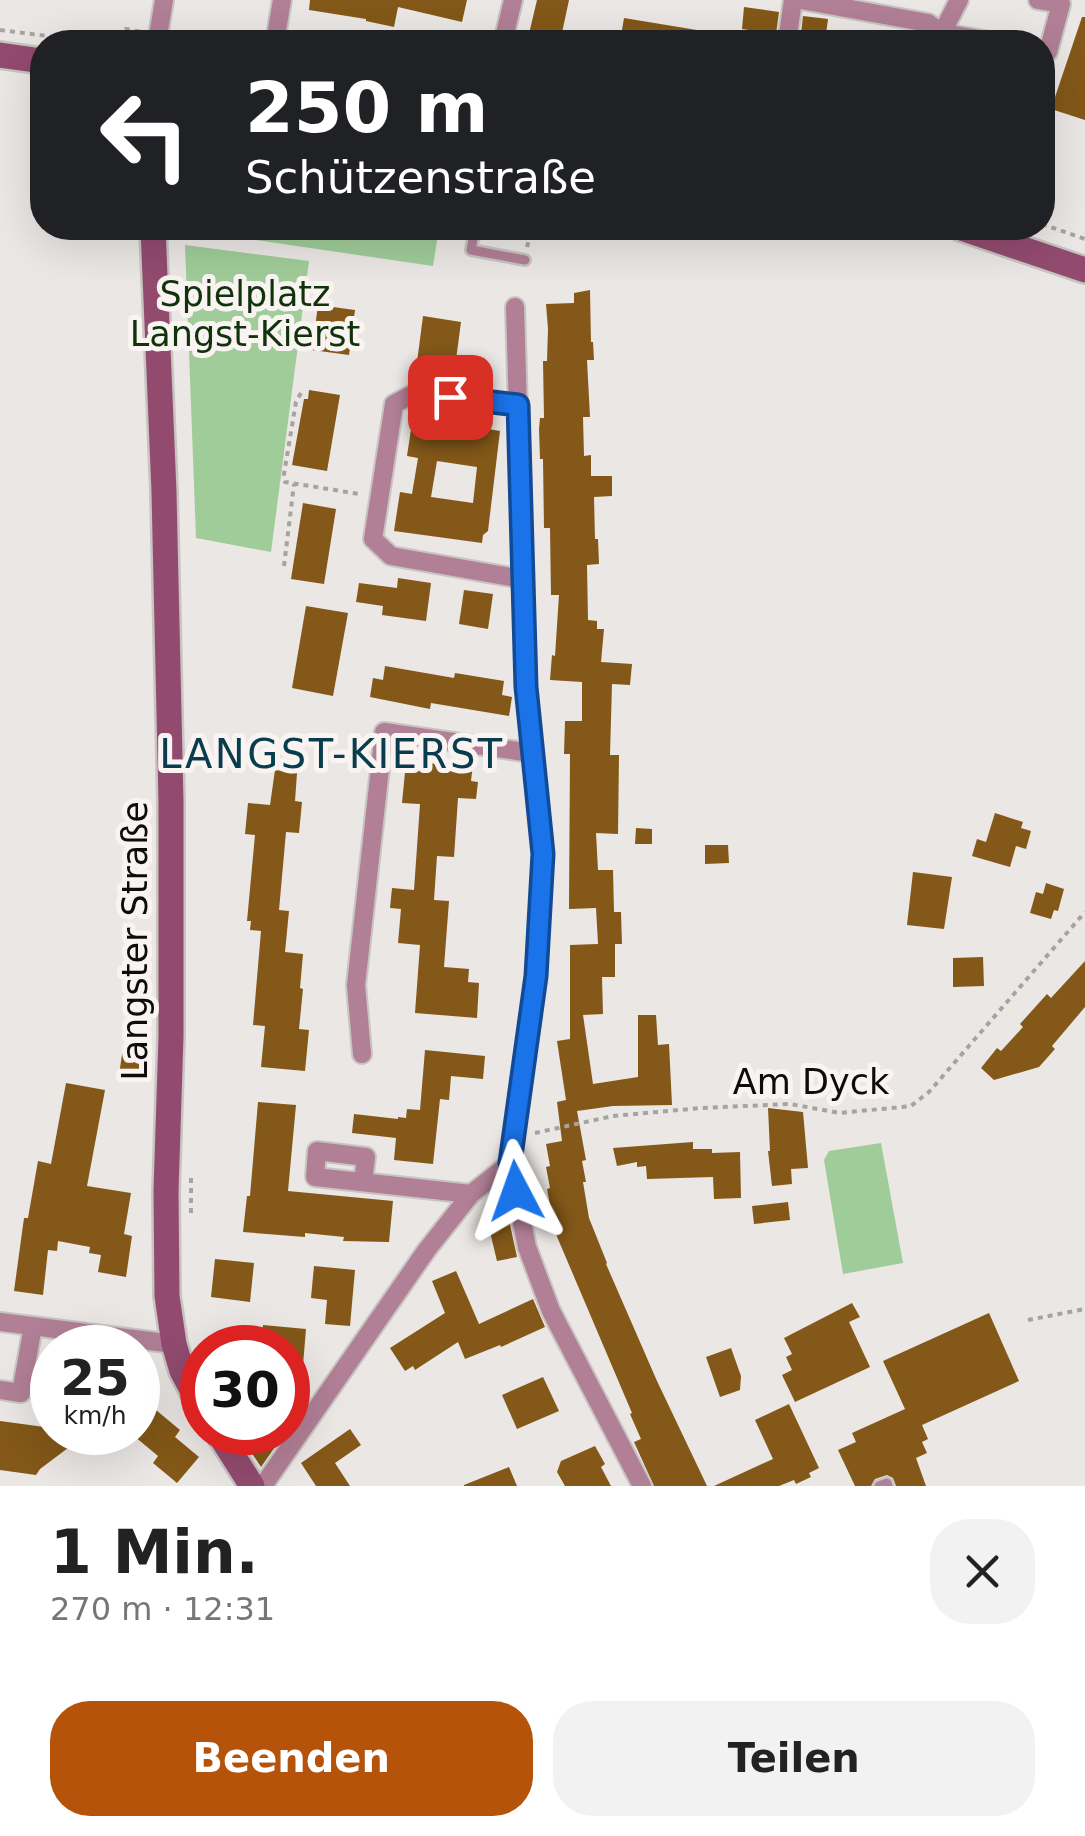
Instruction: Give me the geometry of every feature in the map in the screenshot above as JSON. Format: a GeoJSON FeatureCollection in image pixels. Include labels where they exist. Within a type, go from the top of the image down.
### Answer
{"type":"FeatureCollection","features":[{"type":"Feature","properties":{"kind":"street"},"geometry":{"type":"LineString","coordinates":[[159,30],[164,0]]}},
{"type":"Feature","properties":{"kind":"street"},"geometry":{"type":"LineString","coordinates":[[277,30],[282,0]]}},
{"type":"Feature","properties":{"kind":"street"},"geometry":{"type":"LineString","coordinates":[[506,30],[514,0]]}},
{"type":"Feature","properties":{"kind":"street"},"geometry":{"type":"LineString","coordinates":[[790,30],[794,0]]}},
{"type":"Feature","properties":{"kind":"street"},"geometry":{"type":"LineString","coordinates":[[802,0],[928,23],[938,30]]}},
{"type":"Feature","properties":{"kind":"street"},"geometry":{"type":"LineString","coordinates":[[944,30],[959,0]]}},
{"type":"Feature","properties":{"kind":"street"},"geometry":{"type":"LineString","coordinates":[[1038,0],[1061,4],[1054,30]]}},
{"type":"Feature","properties":{"kind":"street","name":"Langster Straße"},"geometry":{"type":"LineString","coordinates":[[154,240],[171,802],[168,1296],[180,1364]]}},
{"type":"Feature","properties":{"kind":"street"},"geometry":{"type":"LineString","coordinates":[[996,240],[1085,270]]}},
{"type":"Feature","properties":{"kind":"street"},"geometry":{"type":"LineString","coordinates":[[516,307],[526,687],[543,854],[536,976],[510,1163],[527,1247],[551,1311],[642,1486]]}},
{"type":"Feature","properties":{"kind":"street"},"geometry":{"type":"LineString","coordinates":[[518,405],[415,392],[394,404],[373,539],[390,556],[522,579]]}},
{"type":"Feature","properties":{"kind":"street"},"geometry":{"type":"LineString","coordinates":[[362,1054],[356,984],[384,732],[531,753]]}},
{"type":"Feature","properties":{"kind":"street"},"geometry":{"type":"LineString","coordinates":[[263,1486],[426,1252],[471,1194],[510,1163]]}},
{"type":"Feature","properties":{"kind":"street"},"geometry":{"type":"LineString","coordinates":[[363,1182],[471,1194]]}},
{"type":"Feature","properties":{"kind":"street"},"geometry":{"type":"LineString","coordinates":[[0,1322],[30,1326]]}},
{"type":"Feature","properties":{"kind":"street"},"geometry":{"type":"LineString","coordinates":[[0,1390],[20,1393],[30,1341]]}},
{"type":"Feature","properties":{"kind":"street"},"geometry":{"type":"LineString","coordinates":[[160,1342],[174,1344]]}},
{"type":"Feature","properties":{"kind":"street"},"geometry":{"type":"LineString","coordinates":[[232,1455],[252,1486]]}},
{"type":"Feature","properties":{"kind":"lane"},"geometry":{"type":"LineString","coordinates":[[473,240],[471,250],[525,260]]}},
{"type":"Feature","properties":{"kind":"lane"},"geometry":{"type":"LineString","coordinates":[[879,1486],[888,1486]]}},
{"type":"Feature","properties":{"kind":"path"},"geometry":{"type":"LineString","coordinates":[[0,30],[30,34]]}},
{"type":"Feature","properties":{"kind":"path"},"geometry":{"type":"LineString","coordinates":[[1055,228],[1085,238]]}},
{"type":"Feature","properties":{"kind":"path"},"geometry":{"type":"LineString","coordinates":[[302,393],[296,402],[286,482],[378,497]]}},
{"type":"Feature","properties":{"kind":"path"},"geometry":{"type":"LineString","coordinates":[[284,566],[294,484]]}},
{"type":"Feature","properties":{"kind":"path","name":"Am Dyck"},"geometry":{"type":"LineString","coordinates":[[513,1138],[613,1116],[701,1108],[790,1104],[840,1113],[910,1106],[928,1092],[1085,912]]}},
{"type":"Feature","properties":{"kind":"path"},"geometry":{"type":"LineString","coordinates":[[1028,1320],[1085,1309]]}},
{"type":"Feature","properties":{"kind":"green space"},"geometry":{"type":"Polygon","coordinates":[[[255,240],[437,240],[433,266],[255,240]]]}},
{"type":"Feature","properties":{"kind":"green space","name":"Spielplatz Langst-Kierst"},"geometry":{"type":"Polygon","coordinates":[[[185,245],[309,261],[271,552],[196,538],[185,245]]]}},
{"type":"Feature","properties":{"kind":"green space"},"geometry":{"type":"Polygon","coordinates":[[[881,1143],[903,1263],[843,1274],[824,1160],[829,1151],[881,1143]]]}},
{"type":"Feature","properties":{"kind":"building"},"geometry":{"type":"Polygon","coordinates":[[[310,0],[467,0],[462,22],[398,7],[394,27],[309,10],[310,0]]]}},
{"type":"Feature","properties":{"kind":"building"},"geometry":{"type":"Polygon","coordinates":[[[537,0],[569,0],[563,30],[530,30],[537,0]]]}},
{"type":"Feature","properties":{"kind":"building"},"geometry":{"type":"Polygon","coordinates":[[[744,7],[779,12],[777,30],[742,29],[744,7]]]}},
{"type":"Feature","properties":{"kind":"building"},"geometry":{"type":"Polygon","coordinates":[[[803,16],[828,19],[827,30],[801,30],[803,16]]]}},
{"type":"Feature","properties":{"kind":"building"},"geometry":{"type":"Polygon","coordinates":[[[1085,17],[1085,120],[1055,110],[1055,97],[1085,17]]]}},
{"type":"Feature","properties":{"kind":"building"},"geometry":{"type":"Polygon","coordinates":[[[624,18],[697,30],[622,30],[624,18]]]}},
{"type":"Feature","properties":{"kind":"building"},"geometry":{"type":"Polygon","coordinates":[[[590,290],[594,360],[587,360],[590,417],[583,417],[584,456],[591,455],[591,476],[612,476],[612,496],[594,497],[599,564],[587,565],[588,620],[597,621],[597,629],[604,629],[601,662],[632,664],[630,685],[612,684],[610,755],[619,755],[618,834],[596,833],[598,870],[613,870],[614,912],[621,912],[622,944],[615,944],[615,977],[602,977],[603,1014],[583,1015],[593,1084],[638,1077],[638,1015],[656,1015],[658,1045],[669,1044],[672,1105],[577,1111],[586,1160],[582,1161],[583,1182],[589,1218],[606,1264],[707,1486],[654,1486],[634,1442],[641,1439],[632,1413],[555,1232],[547,1189],[550,1188],[546,1167],[550,1166],[546,1144],[562,1141],[557,1102],[566,1100],[557,1041],[570,1039],[570,945],[598,944],[596,908],[569,909],[570,754],[564,754],[565,721],[582,721],[582,682],[550,680],[559,595],[551,595],[550,528],[544,528],[539,429],[540,418],[544,418],[546,304],[574,303],[574,293],[590,290]]]}},
{"type":"Feature","properties":{"kind":"building"},"geometry":{"type":"Polygon","coordinates":[[[318,305],[355,310],[349,355],[312,350],[318,305]]]}},
{"type":"Feature","properties":{"kind":"building"},"geometry":{"type":"Polygon","coordinates":[[[423,316],[461,322],[454,375],[416,370],[423,316]]]}},
{"type":"Feature","properties":{"kind":"building"},"geometry":{"type":"Polygon","coordinates":[[[309,390],[340,395],[327,471],[292,465],[309,390]]]}},
{"type":"Feature","properties":{"kind":"building"},"geometry":{"type":"Polygon","coordinates":[[[413,416],[500,431],[488,531],[482,543],[394,531],[400,492],[412,494],[418,458],[407,456],[413,416]],[[437,461],[431,497],[473,503],[477,467],[437,461]]]}},
{"type":"Feature","properties":{"kind":"building"},"geometry":{"type":"Polygon","coordinates":[[[303,503],[336,509],[324,584],[291,579],[303,503]]]}},
{"type":"Feature","properties":{"kind":"building"},"geometry":{"type":"Polygon","coordinates":[[[398,578],[431,583],[426,621],[382,615],[383,606],[356,602],[359,583],[397,588],[398,578]]]}},
{"type":"Feature","properties":{"kind":"building"},"geometry":{"type":"Polygon","coordinates":[[[464,590],[493,594],[488,629],[459,624],[464,590]]]}},
{"type":"Feature","properties":{"kind":"building"},"geometry":{"type":"Polygon","coordinates":[[[306,606],[348,613],[333,696],[292,688],[306,606]]]}},
{"type":"Feature","properties":{"kind":"building"},"geometry":{"type":"Polygon","coordinates":[[[385,666],[454,678],[455,673],[504,681],[502,695],[512,697],[509,716],[431,703],[430,709],[370,697],[373,678],[383,680],[385,666]]]}},
{"type":"Feature","properties":{"kind":"building"},"geometry":{"type":"Polygon","coordinates":[[[406,762],[473,764],[471,781],[478,782],[476,799],[458,798],[454,857],[437,856],[434,900],[449,901],[444,967],[469,969],[468,982],[479,983],[477,1018],[415,1013],[420,945],[398,943],[401,909],[390,908],[392,888],[414,890],[420,804],[402,803],[406,762]]]}},
{"type":"Feature","properties":{"kind":"building"},"geometry":{"type":"Polygon","coordinates":[[[275,770],[297,773],[295,801],[302,802],[299,833],[286,832],[279,910],[289,911],[285,952],[303,954],[299,1029],[309,1030],[305,1071],[261,1067],[265,1026],[253,1025],[261,931],[250,930],[251,921],[247,921],[255,835],[245,834],[248,803],[270,805],[275,770]]]}},
{"type":"Feature","properties":{"kind":"building"},"geometry":{"type":"Polygon","coordinates":[[[995,813],[1023,822],[1021,828],[1031,831],[1026,849],[1016,846],[1010,867],[972,856],[977,839],[986,842],[995,813]]]}},
{"type":"Feature","properties":{"kind":"building"},"geometry":{"type":"Polygon","coordinates":[[[636,828],[652,829],[652,844],[635,844],[636,828]]]}},
{"type":"Feature","properties":{"kind":"building"},"geometry":{"type":"Polygon","coordinates":[[[705,845],[728,845],[729,863],[705,864],[705,845]]]}},
{"type":"Feature","properties":{"kind":"building"},"geometry":{"type":"Polygon","coordinates":[[[913,872],[952,877],[944,929],[907,925],[913,872]]]}},
{"type":"Feature","properties":{"kind":"building"},"geometry":{"type":"Polygon","coordinates":[[[1046,883],[1064,889],[1058,911],[1054,910],[1051,919],[1030,913],[1036,892],[1043,894],[1046,883]]]}},
{"type":"Feature","properties":{"kind":"building"},"geometry":{"type":"Polygon","coordinates":[[[983,957],[984,986],[953,987],[953,958],[983,957]]]}},
{"type":"Feature","properties":{"kind":"building"},"geometry":{"type":"Polygon","coordinates":[[[1085,961],[1085,1007],[1052,1046],[1055,1049],[1039,1067],[994,1080],[981,1068],[997,1048],[1001,1051],[1023,1027],[1020,1024],[1047,994],[1051,998],[1085,961]]]}},
{"type":"Feature","properties":{"kind":"building"},"geometry":{"type":"Polygon","coordinates":[[[123,1048],[151,1053],[147,1079],[119,1075],[123,1048]]]}},
{"type":"Feature","properties":{"kind":"building"},"geometry":{"type":"Polygon","coordinates":[[[425,1050],[485,1056],[483,1079],[451,1076],[449,1100],[440,1099],[433,1164],[394,1160],[396,1138],[352,1133],[354,1114],[398,1119],[406,1118],[407,1109],[420,1110],[425,1050]]]}},
{"type":"Feature","properties":{"kind":"building"},"geometry":{"type":"Polygon","coordinates":[[[66,1083],[105,1090],[87,1186],[131,1193],[124,1234],[132,1236],[126,1277],[98,1272],[101,1255],[89,1253],[90,1247],[58,1241],[57,1251],[48,1250],[43,1295],[14,1291],[24,1218],[28,1218],[38,1161],[51,1164],[66,1083]]]}},
{"type":"Feature","properties":{"kind":"building"},"geometry":{"type":"Polygon","coordinates":[[[258,1102],[296,1105],[288,1191],[393,1201],[389,1242],[343,1241],[344,1237],[305,1233],[305,1237],[243,1232],[258,1102]]]}},
{"type":"Feature","properties":{"kind":"building"},"geometry":{"type":"Polygon","coordinates":[[[768,1108],[803,1112],[808,1168],[791,1169],[792,1184],[772,1186],[768,1108]]]}},
{"type":"Feature","properties":{"kind":"building"},"geometry":{"type":"Polygon","coordinates":[[[693,1142],[693,1149],[740,1152],[741,1198],[714,1199],[713,1177],[647,1179],[646,1166],[637,1167],[637,1162],[617,1166],[613,1148],[693,1142]]]}},
{"type":"Feature","properties":{"kind":"building"},"geometry":{"type":"Polygon","coordinates":[[[788,1202],[790,1220],[754,1224],[752,1206],[788,1202]]]}},
{"type":"Feature","properties":{"kind":"building"},"geometry":{"type":"Polygon","coordinates":[[[506,1206],[517,1257],[497,1261],[485,1211],[506,1206]]]}},
{"type":"Feature","properties":{"kind":"building"},"geometry":{"type":"Polygon","coordinates":[[[215,1259],[254,1263],[250,1302],[211,1297],[215,1259]]]}},
{"type":"Feature","properties":{"kind":"building"},"geometry":{"type":"Polygon","coordinates":[[[314,1266],[355,1270],[350,1326],[325,1324],[327,1300],[311,1298],[314,1266]]]}},
{"type":"Feature","properties":{"kind":"building"},"geometry":{"type":"Polygon","coordinates":[[[456,1271],[479,1324],[533,1299],[545,1327],[465,1359],[458,1342],[415,1370],[413,1366],[405,1371],[390,1348],[445,1313],[432,1281],[456,1271]]]}},
{"type":"Feature","properties":{"kind":"building"},"geometry":{"type":"Polygon","coordinates":[[[852,1303],[860,1317],[849,1322],[870,1367],[795,1402],[782,1375],[792,1370],[786,1357],[792,1354],[784,1338],[852,1303]]]}},
{"type":"Feature","properties":{"kind":"building"},"geometry":{"type":"Polygon","coordinates":[[[989,1313],[1019,1381],[922,1425],[928,1439],[922,1442],[927,1453],[916,1458],[926,1486],[896,1486],[887,1475],[875,1479],[871,1486],[855,1486],[838,1450],[856,1442],[852,1433],[905,1409],[883,1361],[989,1313]]]}},
{"type":"Feature","properties":{"kind":"building"},"geometry":{"type":"Polygon","coordinates":[[[731,1348],[741,1376],[740,1390],[720,1397],[706,1357],[731,1348]]]}},
{"type":"Feature","properties":{"kind":"building"},"geometry":{"type":"Polygon","coordinates":[[[543,1377],[559,1411],[517,1429],[502,1395],[543,1377]]]}},
{"type":"Feature","properties":{"kind":"building"},"geometry":{"type":"Polygon","coordinates":[[[789,1404],[819,1468],[809,1473],[811,1477],[779,1486],[714,1486],[773,1459],[755,1420],[789,1404]]]}},
{"type":"Feature","properties":{"kind":"building"},"geometry":{"type":"Polygon","coordinates":[[[160,1413],[180,1430],[175,1437],[180,1441],[180,1455],[199,1457],[177,1483],[153,1463],[158,1456],[160,1413]]]}},
{"type":"Feature","properties":{"kind":"building"},"geometry":{"type":"Polygon","coordinates":[[[0,1421],[30,1425],[30,1455],[59,1455],[36,1475],[0,1470],[0,1421]]]}},
{"type":"Feature","properties":{"kind":"building"},"geometry":{"type":"Polygon","coordinates":[[[350,1429],[361,1445],[335,1463],[350,1486],[316,1486],[301,1463],[350,1429]]]}},
{"type":"Feature","properties":{"kind":"building"},"geometry":{"type":"Polygon","coordinates":[[[595,1446],[611,1486],[565,1486],[557,1472],[561,1461],[595,1446]]]}},
{"type":"Feature","properties":{"kind":"building"},"geometry":{"type":"Polygon","coordinates":[[[253,1455],[269,1455],[261,1467],[253,1455]]]}},
{"type":"Feature","properties":{"kind":"building"},"geometry":{"type":"Polygon","coordinates":[[[509,1467],[517,1486],[464,1486],[464,1485],[509,1467]]]}},
{"type":"Feature","properties":{"kind":"district","name":"LANGST-KIERST"},"geometry":{"type":"Point","coordinates":[332,754]}},
{"type":"Feature","properties":{"kind":"route"},"geometry":{"type":"LineString","coordinates":[[450,397],[518,405],[526,687],[543,854],[536,976],[510,1163],[516,1191]]}}]}
